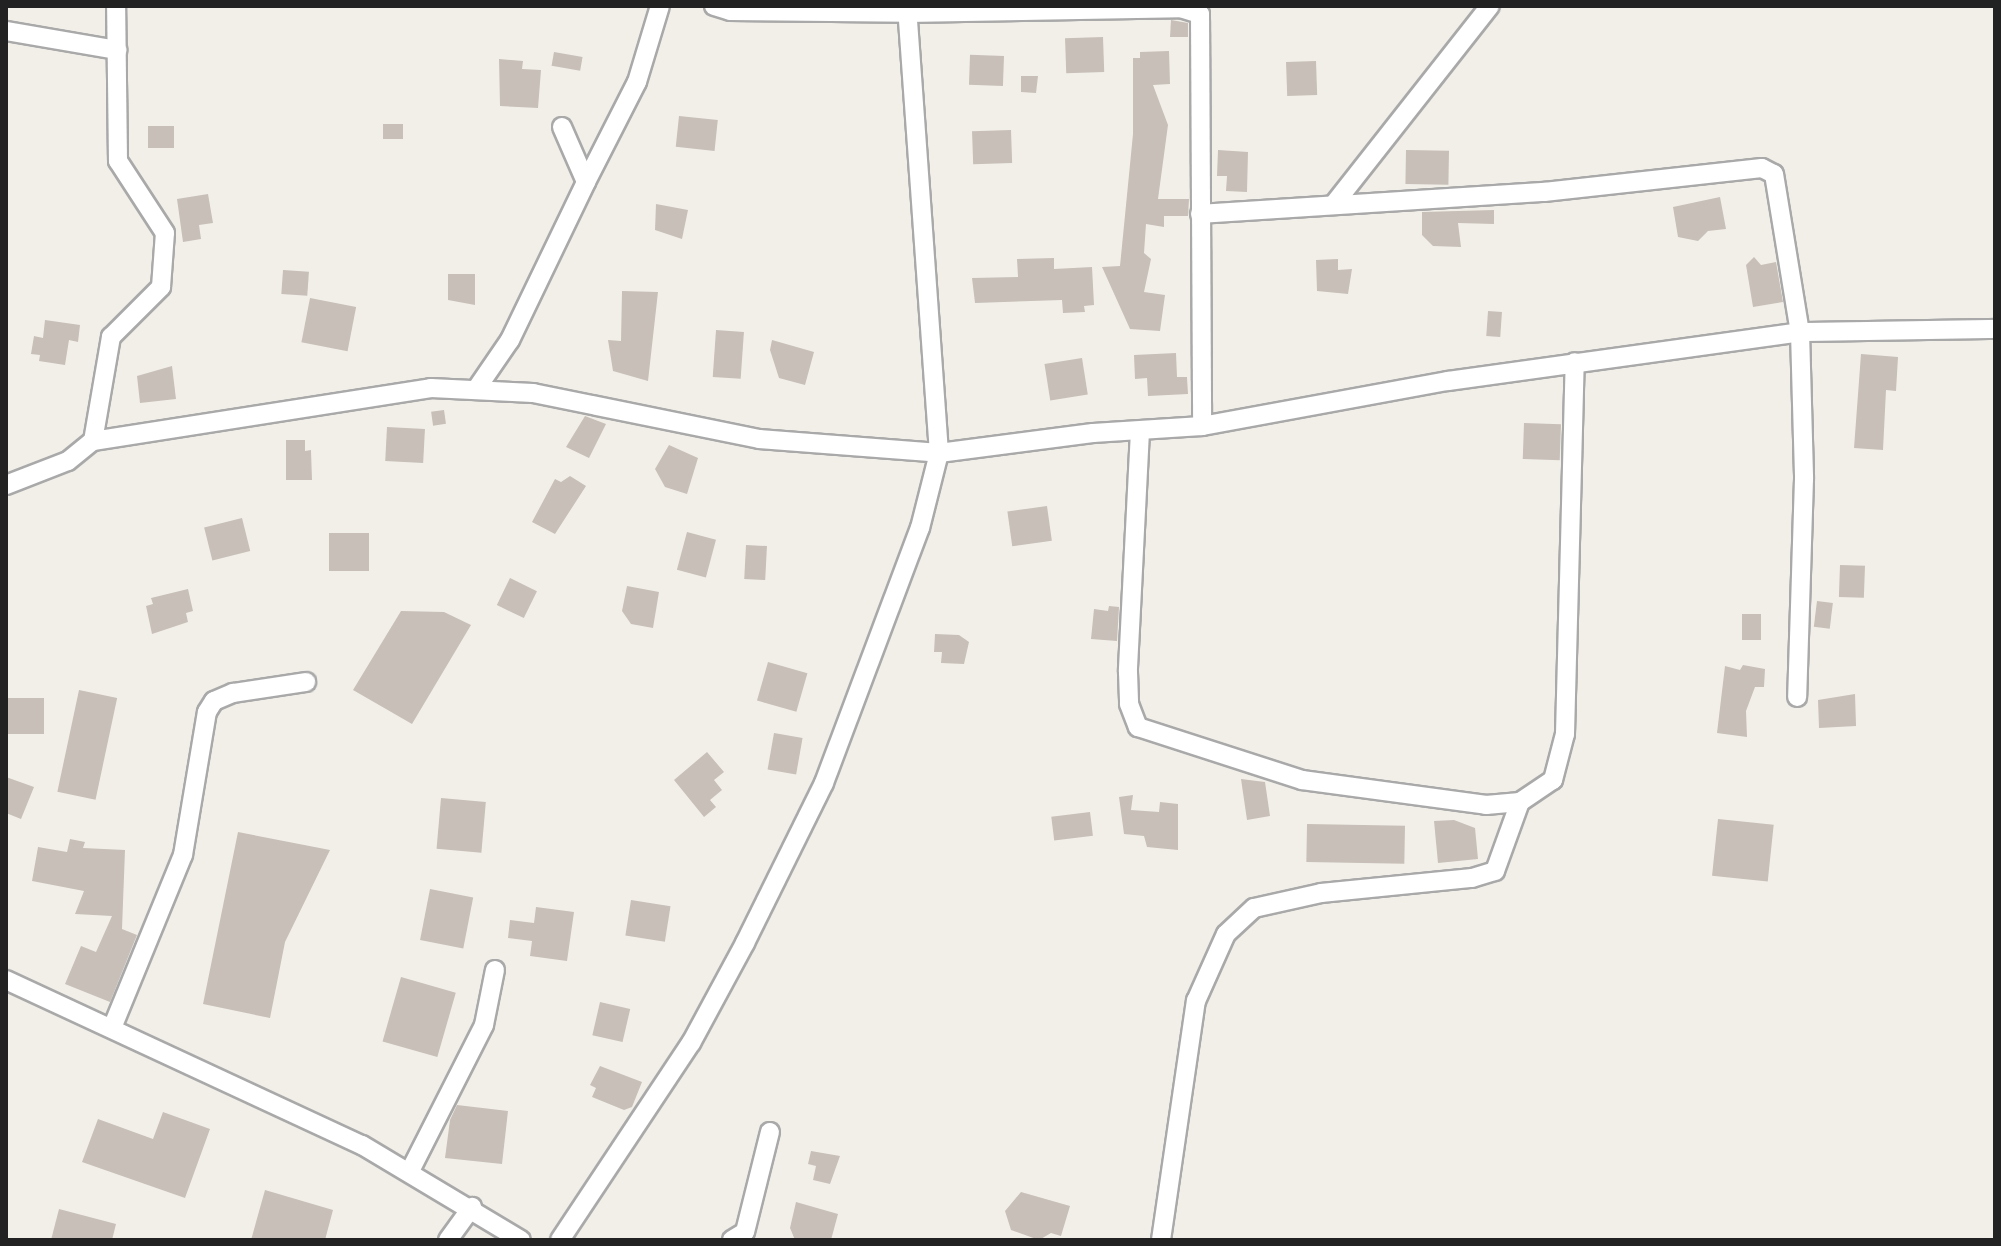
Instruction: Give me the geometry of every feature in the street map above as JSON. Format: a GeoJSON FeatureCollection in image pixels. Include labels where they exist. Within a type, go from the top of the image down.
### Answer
{"type":"FeatureCollection","features":[{"type":"Feature","properties":{"kind":"street"},"geometry":{"type":"LineString","coordinates":[[93,441],[111,337],[161,287],[165,233],[118,161],[116,6]]}},
{"type":"Feature","properties":{"kind":"street"},"geometry":{"type":"LineString","coordinates":[[477,388],[510,340],[637,82],[660,6]]}},
{"type":"Feature","properties":{"kind":"street"},"geometry":{"type":"LineString","coordinates":[[714,6],[730,11],[1195,11],[1202,21],[1202,426]]}},
{"type":"Feature","properties":{"kind":"street"},"geometry":{"type":"LineString","coordinates":[[1334,204],[1490,6]]}},
{"type":"Feature","properties":{"kind":"street"},"geometry":{"type":"LineString","coordinates":[[560,1240],[691,1043],[824,783],[896,603],[939,453],[907,9]]}},
{"type":"Feature","properties":{"kind":"street"},"geometry":{"type":"LineString","coordinates":[[6,31],[117,50]]}},
{"type":"Feature","properties":{"kind":"street"},"geometry":{"type":"LineString","coordinates":[[562,127],[586,182]]}},
{"type":"Feature","properties":{"kind":"street"},"geometry":{"type":"LineString","coordinates":[[1200,214],[1503,195],[1769,170],[1779,183],[1800,332],[1804,479],[1797,697]]}},
{"type":"Feature","properties":{"kind":"street"},"geometry":{"type":"LineString","coordinates":[[6,485],[68,461],[93,441],[394,391],[477,388],[533,393],[759,439],[939,453],[1202,426],[1575,362],[1800,332],[1995,329]]}},
{"type":"Feature","properties":{"kind":"street"},"geometry":{"type":"LineString","coordinates":[[1140,431],[1128,672],[1129,704],[1138,727],[1302,780],[1486,805],[1520,802],[1553,780],[1565,734],[1575,362]]}},
{"type":"Feature","properties":{"kind":"street"},"geometry":{"type":"LineString","coordinates":[[112,1028],[183,855],[207,712],[214,701],[233,693],[306,682]]}},
{"type":"Feature","properties":{"kind":"street"},"geometry":{"type":"LineString","coordinates":[[1161,1240],[1196,1001],[1226,934],[1254,908],[1321,893],[1472,878],[1495,871],[1520,802]]}},
{"type":"Feature","properties":{"kind":"street"},"geometry":{"type":"LineString","coordinates":[[410,1171],[484,1025],[495,970]]}},
{"type":"Feature","properties":{"kind":"street"},"geometry":{"type":"LineString","coordinates":[[6,980],[410,1171],[521,1240]]}},
{"type":"Feature","properties":{"kind":"street"},"geometry":{"type":"LineString","coordinates":[[732,1240],[745,1232],[770,1132]]}},
{"type":"Feature","properties":{"kind":"street"},"geometry":{"type":"LineString","coordinates":[[448,1240],[472,1207]]}},
{"type":"Feature","properties":{"kind":"building"},"geometry":{"type":"Polygon","coordinates":[[[1171,20],[1188,23],[1188,37],[1170,37],[1171,20]]]}},
{"type":"Feature","properties":{"kind":"building"},"geometry":{"type":"Polygon","coordinates":[[[1103,37],[1104,72],[1066,73],[1065,38],[1103,37]]]}},
{"type":"Feature","properties":{"kind":"building"},"geometry":{"type":"Polygon","coordinates":[[[1169,51],[1170,84],[1153,85],[1168,125],[1158,199],[1189,199],[1188,216],[1164,216],[1164,227],[1146,224],[1144,253],[1151,259],[1144,292],[1165,295],[1160,331],[1130,329],[1102,267],[1120,266],[1133,134],[1133,58],[1140,58],[1140,52],[1169,51]]]}},
{"type":"Feature","properties":{"kind":"building"},"geometry":{"type":"Polygon","coordinates":[[[554,52],[583,57],[580,71],[552,66],[554,52]]]}},
{"type":"Feature","properties":{"kind":"building"},"geometry":{"type":"Polygon","coordinates":[[[970,55],[1004,56],[1003,86],[969,85],[970,55]]]}},
{"type":"Feature","properties":{"kind":"building"},"geometry":{"type":"Polygon","coordinates":[[[499,59],[523,61],[522,69],[541,70],[538,108],[500,106],[499,59]]]}},
{"type":"Feature","properties":{"kind":"building"},"geometry":{"type":"Polygon","coordinates":[[[1316,61],[1317,95],[1287,96],[1286,62],[1316,61]]]}},
{"type":"Feature","properties":{"kind":"building"},"geometry":{"type":"Polygon","coordinates":[[[1021,76],[1038,76],[1036,93],[1021,92],[1021,76]]]}},
{"type":"Feature","properties":{"kind":"building"},"geometry":{"type":"Polygon","coordinates":[[[679,116],[718,120],[715,151],[676,147],[679,116]]]}},
{"type":"Feature","properties":{"kind":"building"},"geometry":{"type":"Polygon","coordinates":[[[383,124],[403,124],[403,139],[383,139],[383,124]]]}},
{"type":"Feature","properties":{"kind":"building"},"geometry":{"type":"Polygon","coordinates":[[[148,126],[174,126],[174,148],[148,148],[148,126]]]}},
{"type":"Feature","properties":{"kind":"building"},"geometry":{"type":"Polygon","coordinates":[[[1011,130],[1012,163],[973,164],[972,131],[1011,130]]]}},
{"type":"Feature","properties":{"kind":"building"},"geometry":{"type":"Polygon","coordinates":[[[1218,150],[1248,152],[1247,192],[1226,191],[1227,176],[1217,176],[1218,150]]]}},
{"type":"Feature","properties":{"kind":"building"},"geometry":{"type":"Polygon","coordinates":[[[1406,150],[1449,151],[1448,185],[1405,184],[1406,150]]]}},
{"type":"Feature","properties":{"kind":"building"},"geometry":{"type":"Polygon","coordinates":[[[208,194],[213,223],[199,225],[201,239],[183,242],[177,199],[208,194]]]}},
{"type":"Feature","properties":{"kind":"building"},"geometry":{"type":"Polygon","coordinates":[[[1720,197],[1726,229],[1708,231],[1698,241],[1678,237],[1673,207],[1720,197]]]}},
{"type":"Feature","properties":{"kind":"building"},"geometry":{"type":"Polygon","coordinates":[[[656,204],[688,210],[682,239],[655,230],[656,204]]]}},
{"type":"Feature","properties":{"kind":"building"},"geometry":{"type":"Polygon","coordinates":[[[1494,210],[1494,224],[1458,223],[1461,247],[1433,246],[1422,235],[1422,212],[1494,210]]]}},
{"type":"Feature","properties":{"kind":"building"},"geometry":{"type":"Polygon","coordinates":[[[1754,257],[1761,265],[1776,262],[1783,302],[1753,307],[1746,265],[1754,257]]]}},
{"type":"Feature","properties":{"kind":"building"},"geometry":{"type":"Polygon","coordinates":[[[1054,258],[1054,269],[1092,267],[1094,305],[1084,306],[1085,312],[1063,313],[1062,300],[975,303],[972,278],[1018,277],[1017,259],[1054,258]]]}},
{"type":"Feature","properties":{"kind":"building"},"geometry":{"type":"Polygon","coordinates":[[[1338,259],[1338,270],[1352,269],[1348,294],[1317,291],[1316,260],[1338,259]]]}},
{"type":"Feature","properties":{"kind":"building"},"geometry":{"type":"Polygon","coordinates":[[[283,270],[309,272],[307,296],[281,294],[283,270]]]}},
{"type":"Feature","properties":{"kind":"building"},"geometry":{"type":"Polygon","coordinates":[[[448,274],[475,274],[475,305],[448,300],[448,274]]]}},
{"type":"Feature","properties":{"kind":"building"},"geometry":{"type":"Polygon","coordinates":[[[622,291],[658,292],[648,381],[613,371],[608,340],[621,341],[622,291]]]}},
{"type":"Feature","properties":{"kind":"building"},"geometry":{"type":"Polygon","coordinates":[[[310,298],[356,307],[348,351],[301,342],[310,298]]]}},
{"type":"Feature","properties":{"kind":"building"},"geometry":{"type":"Polygon","coordinates":[[[1488,311],[1502,312],[1500,337],[1486,336],[1488,311]]]}},
{"type":"Feature","properties":{"kind":"building"},"geometry":{"type":"Polygon","coordinates":[[[45,320],[80,325],[78,342],[69,340],[65,365],[39,361],[40,355],[31,354],[34,336],[43,338],[45,320]]]}},
{"type":"Feature","properties":{"kind":"building"},"geometry":{"type":"Polygon","coordinates":[[[716,330],[744,332],[741,379],[713,377],[716,330]]]}},
{"type":"Feature","properties":{"kind":"building"},"geometry":{"type":"Polygon","coordinates":[[[772,340],[814,352],[805,385],[779,378],[770,350],[772,340]]]}},
{"type":"Feature","properties":{"kind":"building"},"geometry":{"type":"Polygon","coordinates":[[[1176,353],[1177,377],[1187,377],[1188,394],[1148,396],[1147,378],[1135,379],[1134,355],[1176,353]]]}},
{"type":"Feature","properties":{"kind":"building"},"geometry":{"type":"Polygon","coordinates":[[[1861,354],[1898,357],[1896,391],[1886,390],[1883,450],[1854,448],[1861,354]]]}},
{"type":"Feature","properties":{"kind":"building"},"geometry":{"type":"Polygon","coordinates":[[[1082,358],[1088,395],[1050,400],[1044,364],[1082,358]]]}},
{"type":"Feature","properties":{"kind":"building"},"geometry":{"type":"Polygon","coordinates":[[[172,366],[176,399],[140,403],[137,376],[172,366]]]}},
{"type":"Feature","properties":{"kind":"building"},"geometry":{"type":"Polygon","coordinates":[[[444,410],[446,424],[433,426],[431,412],[444,410]]]}},
{"type":"Feature","properties":{"kind":"building"},"geometry":{"type":"Polygon","coordinates":[[[585,416],[606,424],[589,458],[566,447],[585,416]]]}},
{"type":"Feature","properties":{"kind":"building"},"geometry":{"type":"Polygon","coordinates":[[[1524,423],[1561,424],[1560,460],[1523,459],[1524,423]]]}},
{"type":"Feature","properties":{"kind":"building"},"geometry":{"type":"Polygon","coordinates":[[[387,427],[425,429],[423,463],[385,461],[387,427]]]}},
{"type":"Feature","properties":{"kind":"building"},"geometry":{"type":"Polygon","coordinates":[[[286,440],[305,440],[305,451],[311,450],[312,480],[286,480],[286,440]]]}},
{"type":"Feature","properties":{"kind":"building"},"geometry":{"type":"Polygon","coordinates":[[[669,445],[698,458],[687,494],[665,487],[655,469],[669,445]]]}},
{"type":"Feature","properties":{"kind":"building"},"geometry":{"type":"Polygon","coordinates":[[[570,476],[586,486],[555,534],[532,522],[555,479],[561,482],[570,476]]]}},
{"type":"Feature","properties":{"kind":"building"},"geometry":{"type":"Polygon","coordinates":[[[1047,506],[1052,541],[1012,546],[1007,512],[1047,506]]]}},
{"type":"Feature","properties":{"kind":"building"},"geometry":{"type":"Polygon","coordinates":[[[242,518],[250,551],[212,560],[204,527],[242,518]]]}},
{"type":"Feature","properties":{"kind":"building"},"geometry":{"type":"Polygon","coordinates":[[[687,532],[716,540],[706,577],[677,570],[687,532]]]}},
{"type":"Feature","properties":{"kind":"building"},"geometry":{"type":"Polygon","coordinates":[[[329,533],[369,533],[369,571],[329,571],[329,533]]]}},
{"type":"Feature","properties":{"kind":"building"},"geometry":{"type":"Polygon","coordinates":[[[746,545],[767,546],[765,580],[744,579],[746,545]]]}},
{"type":"Feature","properties":{"kind":"building"},"geometry":{"type":"Polygon","coordinates":[[[1840,565],[1865,566],[1864,598],[1839,597],[1840,565]]]}},
{"type":"Feature","properties":{"kind":"building"},"geometry":{"type":"Polygon","coordinates":[[[510,578],[537,591],[524,618],[497,605],[510,578]]]}},
{"type":"Feature","properties":{"kind":"building"},"geometry":{"type":"Polygon","coordinates":[[[627,586],[659,592],[653,628],[631,624],[622,611],[627,586]]]}},
{"type":"Feature","properties":{"kind":"building"},"geometry":{"type":"Polygon","coordinates":[[[188,589],[193,611],[186,613],[188,622],[152,634],[146,606],[153,604],[151,598],[188,589]]]}},
{"type":"Feature","properties":{"kind":"building"},"geometry":{"type":"Polygon","coordinates":[[[1817,601],[1833,603],[1830,629],[1814,627],[1817,601]]]}},
{"type":"Feature","properties":{"kind":"building"},"geometry":{"type":"Polygon","coordinates":[[[1109,606],[1119,607],[1117,641],[1091,639],[1094,609],[1108,611],[1109,606]]]}},
{"type":"Feature","properties":{"kind":"building"},"geometry":{"type":"Polygon","coordinates":[[[401,611],[444,612],[471,625],[412,724],[353,690],[401,611]]]}},
{"type":"Feature","properties":{"kind":"building"},"geometry":{"type":"Polygon","coordinates":[[[1742,614],[1761,614],[1761,640],[1742,640],[1742,614]]]}},
{"type":"Feature","properties":{"kind":"building"},"geometry":{"type":"Polygon","coordinates":[[[935,634],[959,635],[969,642],[964,664],[941,663],[942,652],[934,652],[935,634]]]}},
{"type":"Feature","properties":{"kind":"building"},"geometry":{"type":"Polygon","coordinates":[[[768,662],[807,673],[796,712],[757,700],[768,662]]]}},
{"type":"Feature","properties":{"kind":"building"},"geometry":{"type":"Polygon","coordinates":[[[1743,665],[1765,669],[1764,687],[1755,687],[1746,711],[1747,737],[1717,733],[1725,666],[1740,670],[1743,665]]]}},
{"type":"Feature","properties":{"kind":"building"},"geometry":{"type":"Polygon","coordinates":[[[79,690],[117,698],[96,800],[57,792],[79,690]]]}},
{"type":"Feature","properties":{"kind":"building"},"geometry":{"type":"Polygon","coordinates":[[[1855,694],[1856,726],[1819,728],[1818,700],[1855,694]]]}},
{"type":"Feature","properties":{"kind":"building"},"geometry":{"type":"Polygon","coordinates":[[[6,698],[44,698],[44,734],[6,734],[6,698]]]}},
{"type":"Feature","properties":{"kind":"building"},"geometry":{"type":"Polygon","coordinates":[[[774,733],[803,738],[796,774],[768,769],[774,733]]]}},
{"type":"Feature","properties":{"kind":"building"},"geometry":{"type":"Polygon","coordinates":[[[707,752],[724,772],[714,780],[722,790],[710,800],[716,807],[704,817],[674,780],[707,752]]]}},
{"type":"Feature","properties":{"kind":"building"},"geometry":{"type":"Polygon","coordinates":[[[6,777],[34,787],[21,819],[6,813],[6,777]]]}},
{"type":"Feature","properties":{"kind":"building"},"geometry":{"type":"Polygon","coordinates":[[[1241,779],[1265,782],[1270,816],[1247,820],[1241,779]]]}},
{"type":"Feature","properties":{"kind":"building"},"geometry":{"type":"Polygon","coordinates":[[[1133,795],[1131,810],[1159,812],[1160,802],[1178,804],[1178,850],[1147,847],[1144,836],[1124,834],[1119,797],[1133,795]]]}},
{"type":"Feature","properties":{"kind":"building"},"geometry":{"type":"Polygon","coordinates":[[[441,798],[486,802],[481,853],[437,849],[441,798]]]}},
{"type":"Feature","properties":{"kind":"building"},"geometry":{"type":"Polygon","coordinates":[[[1090,812],[1093,836],[1054,841],[1051,817],[1090,812]]]}},
{"type":"Feature","properties":{"kind":"building"},"geometry":{"type":"Polygon","coordinates":[[[1718,819],[1774,825],[1768,882],[1712,876],[1718,819]]]}},
{"type":"Feature","properties":{"kind":"building"},"geometry":{"type":"Polygon","coordinates":[[[1454,820],[1475,828],[1478,859],[1438,863],[1434,821],[1454,820]]]}},
{"type":"Feature","properties":{"kind":"building"},"geometry":{"type":"Polygon","coordinates":[[[1307,824],[1405,826],[1404,864],[1306,862],[1307,824]]]}},
{"type":"Feature","properties":{"kind":"building"},"geometry":{"type":"Polygon","coordinates":[[[238,832],[330,850],[285,942],[270,1018],[203,1004],[238,832]]]}},
{"type":"Feature","properties":{"kind":"building"},"geometry":{"type":"Polygon","coordinates":[[[70,839],[85,842],[83,848],[125,850],[122,929],[137,935],[110,1002],[65,984],[81,946],[96,952],[112,916],[75,914],[84,891],[32,881],[38,847],[67,852],[70,839]]]}},
{"type":"Feature","properties":{"kind":"building"},"geometry":{"type":"Polygon","coordinates":[[[430,889],[473,897],[463,948],[420,940],[430,889]]]}},
{"type":"Feature","properties":{"kind":"building"},"geometry":{"type":"Polygon","coordinates":[[[631,900],[671,906],[665,942],[625,936],[631,900]]]}},
{"type":"Feature","properties":{"kind":"building"},"geometry":{"type":"Polygon","coordinates":[[[536,907],[574,912],[567,961],[530,956],[532,941],[508,938],[510,920],[534,923],[536,907]]]}},
{"type":"Feature","properties":{"kind":"building"},"geometry":{"type":"Polygon","coordinates":[[[401,977],[456,993],[437,1057],[383,1041],[401,977]]]}},
{"type":"Feature","properties":{"kind":"building"},"geometry":{"type":"Polygon","coordinates":[[[600,1002],[630,1009],[623,1042],[592,1035],[600,1002]]]}},
{"type":"Feature","properties":{"kind":"building"},"geometry":{"type":"Polygon","coordinates":[[[600,1066],[642,1082],[632,1107],[624,1110],[592,1097],[596,1088],[590,1085],[600,1066]]]}},
{"type":"Feature","properties":{"kind":"building"},"geometry":{"type":"Polygon","coordinates":[[[457,1105],[508,1111],[502,1164],[445,1158],[450,1120],[457,1105]]]}},
{"type":"Feature","properties":{"kind":"building"},"geometry":{"type":"Polygon","coordinates":[[[163,1112],[210,1129],[185,1198],[82,1162],[98,1119],[153,1139],[163,1112]]]}},
{"type":"Feature","properties":{"kind":"building"},"geometry":{"type":"Polygon","coordinates":[[[811,1151],[840,1156],[830,1184],[813,1180],[816,1166],[808,1164],[811,1151]]]}},
{"type":"Feature","properties":{"kind":"building"},"geometry":{"type":"Polygon","coordinates":[[[265,1190],[333,1210],[325,1240],[251,1240],[265,1190]]]}},
{"type":"Feature","properties":{"kind":"building"},"geometry":{"type":"Polygon","coordinates":[[[1021,1192],[1070,1206],[1061,1236],[1051,1233],[1039,1240],[1011,1230],[1005,1211],[1021,1192]]]}},
{"type":"Feature","properties":{"kind":"building"},"geometry":{"type":"Polygon","coordinates":[[[796,1202],[838,1214],[831,1240],[795,1240],[790,1228],[796,1202]]]}},
{"type":"Feature","properties":{"kind":"building"},"geometry":{"type":"Polygon","coordinates":[[[59,1209],[116,1224],[112,1240],[51,1240],[59,1209]]]}}]}
